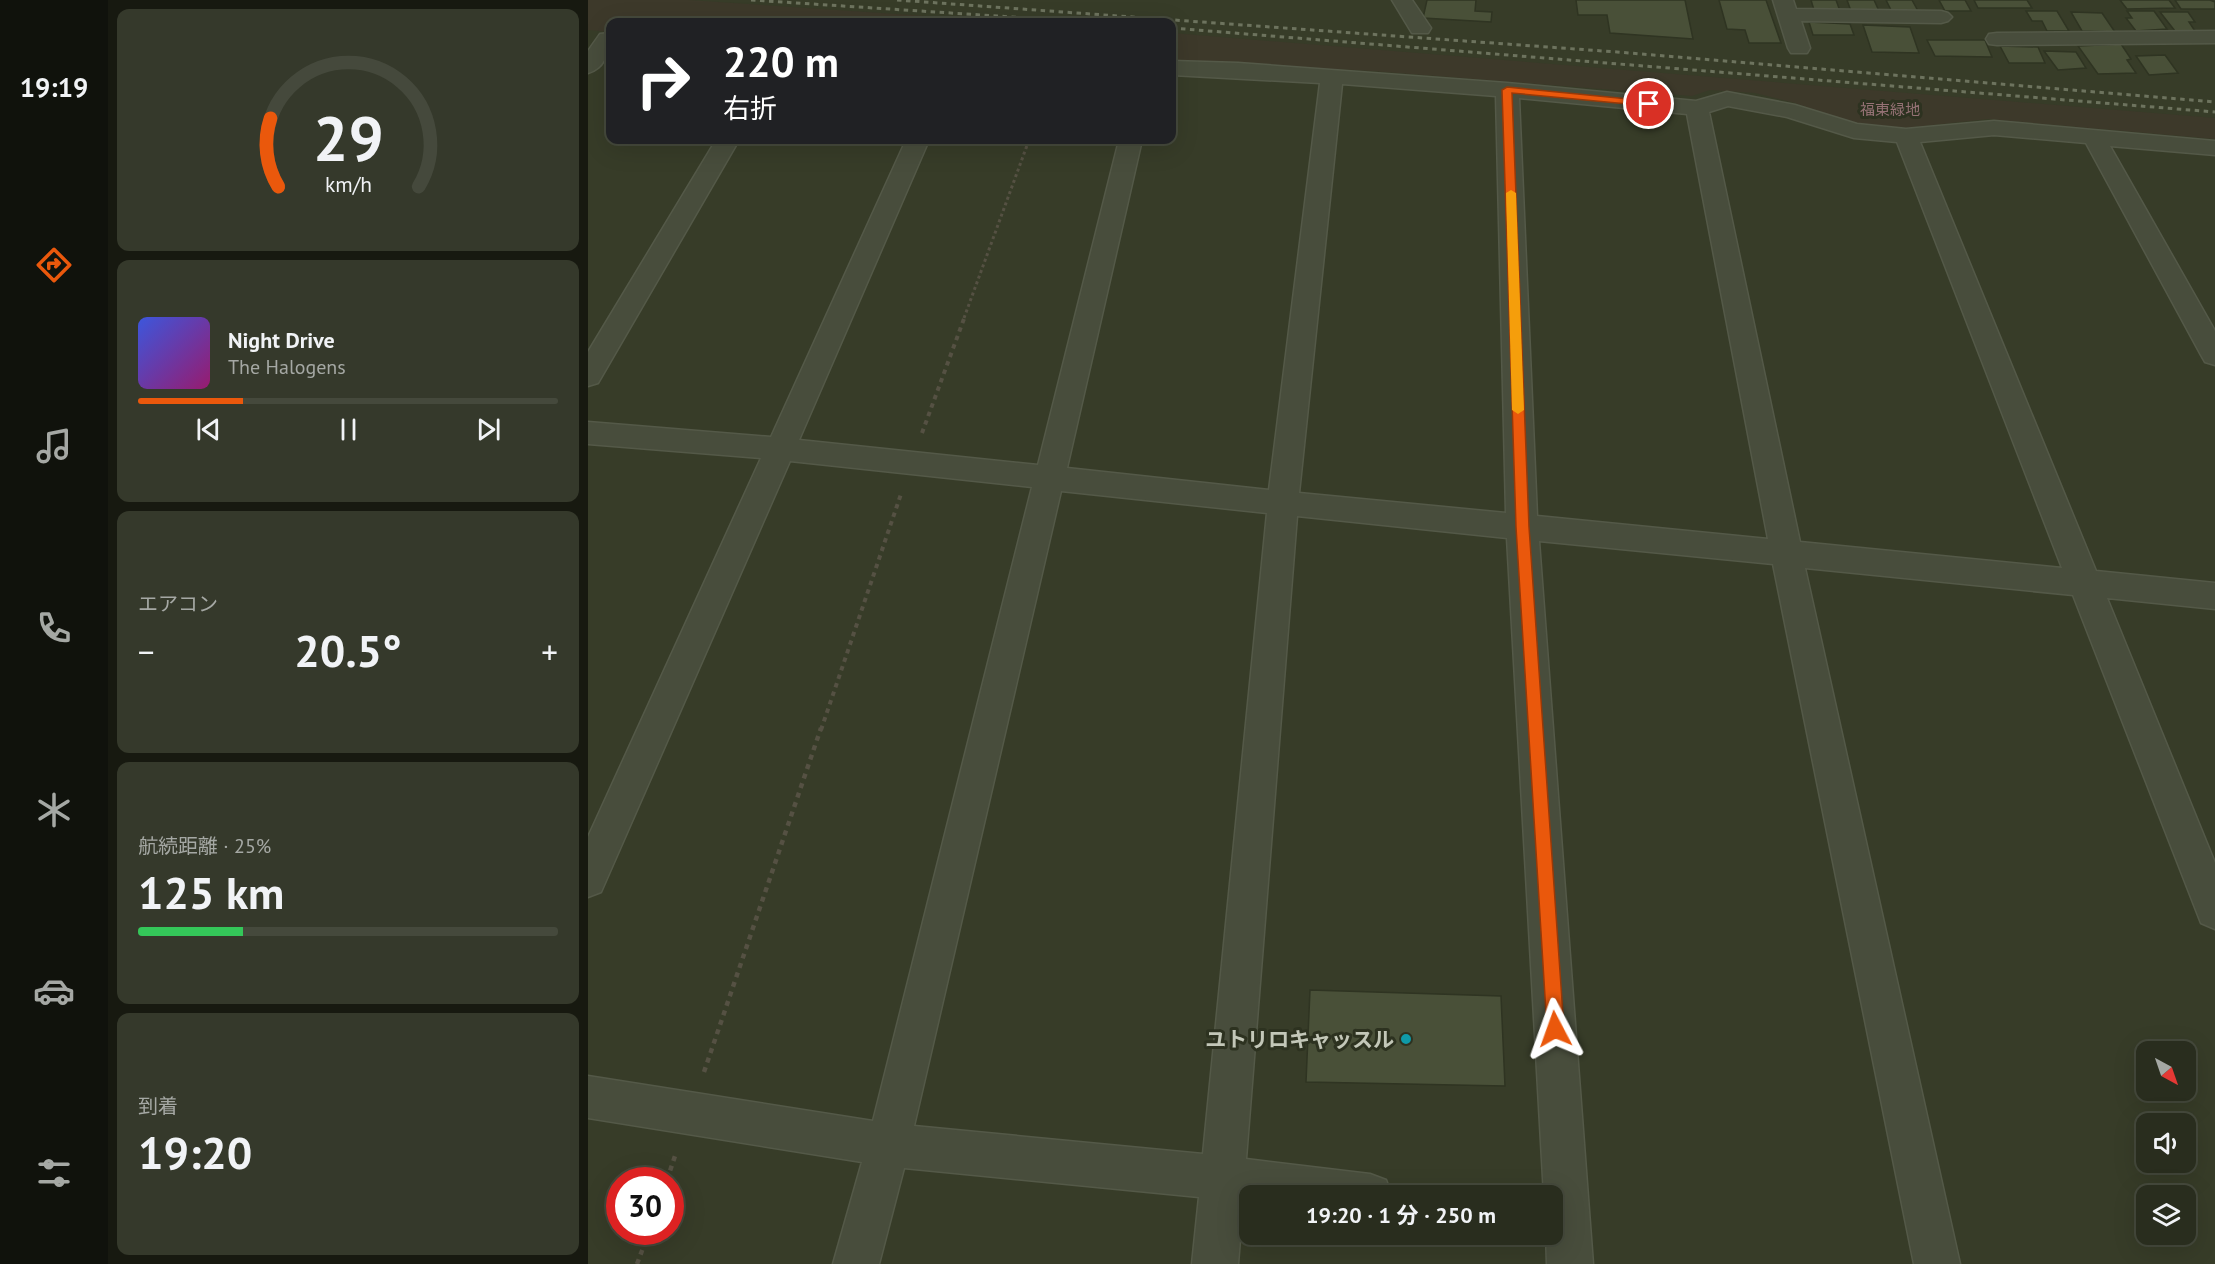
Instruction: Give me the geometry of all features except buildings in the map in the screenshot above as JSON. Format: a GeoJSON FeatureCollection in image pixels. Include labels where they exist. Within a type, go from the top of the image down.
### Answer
{"type":"FeatureCollection","features":[{"type":"Feature","properties":{"kind":"street"},"geometry":{"type":"LineString","coordinates":[[1402,0],[1420,28]]}},
{"type":"Feature","properties":{"kind":"street"},"geometry":{"type":"LineString","coordinates":[[1799,48],[1786,7],[1941,17]]}},
{"type":"Feature","properties":{"kind":"street"},"geometry":{"type":"LineString","coordinates":[[1997,39],[2215,37]]}},
{"type":"Feature","properties":{"kind":"street"},"geometry":{"type":"LineString","coordinates":[[588,66],[602,39]]}},
{"type":"Feature","properties":{"kind":"street"},"geometry":{"type":"LineString","coordinates":[[1176,68],[1238,70],[1507,90],[1697,108],[1727,99],[1758,103],[1854,131],[1906,136],[1994,128],[2095,139],[2215,148]]}},
{"type":"Feature","properties":{"kind":"street"},"geometry":{"type":"LineString","coordinates":[[1215,1264],[1283,503],[1332,78]]}},
{"type":"Feature","properties":{"kind":"street"},"geometry":{"type":"LineString","coordinates":[[1507,90],[1522,527],[1558,1185]]}},
{"type":"Feature","properties":{"kind":"street"},"geometry":{"type":"LineString","coordinates":[[1697,108],[1786,551],[1937,1264]]}},
{"type":"Feature","properties":{"kind":"street"},"geometry":{"type":"LineString","coordinates":[[1906,136],[2215,909]]}},
{"type":"Feature","properties":{"kind":"street"},"geometry":{"type":"LineString","coordinates":[[2095,139],[2215,355]]}},
{"type":"Feature","properties":{"kind":"street"},"geometry":{"type":"LineString","coordinates":[[588,376],[725,144]]}},
{"type":"Feature","properties":{"kind":"street"},"geometry":{"type":"LineString","coordinates":[[588,879],[916,144]]}},
{"type":"Feature","properties":{"kind":"street"},"geometry":{"type":"LineString","coordinates":[[856,1264],[888,1145],[1130,144]]}},
{"type":"Feature","properties":{"kind":"street"},"geometry":{"type":"LineString","coordinates":[[588,433],[782,449],[1283,503],[1786,551],[2215,596]]}},
{"type":"Feature","properties":{"kind":"street"},"geometry":{"type":"LineString","coordinates":[[588,1096],[888,1145],[1281,1185]]}},
{"type":"Feature","properties":{"kind":"street"},"geometry":{"type":"LineString","coordinates":[[1563,1232],[1570,1264]]}},
{"type":"Feature","properties":{"kind":"path"},"geometry":{"type":"LineString","coordinates":[[671,1167],[911,464],[1028,144]]}},
{"type":"Feature","properties":{"kind":"path"},"geometry":{"type":"LineString","coordinates":[[637,1264],[644,1245]]}},
{"type":"Feature","properties":{"kind":"green space"},"geometry":{"type":"Polygon","coordinates":[[[588,0],[688,0],[956,18],[606,18],[606,32],[588,30],[588,0]]]}},
{"type":"Feature","properties":{"kind":"green space","name":"福東緑地"},"geometry":{"type":"Polygon","coordinates":[[[1176,33],[2215,118],[2215,139],[1988,119],[1896,129],[1858,125],[1795,103],[1755,93],[1710,90],[1692,96],[1372,71],[1176,60],[1176,33]]]}},
{"type":"Feature","properties":{"kind":"railway"},"geometry":{"type":"LineString","coordinates":[[751,0],[1028,18]]}},
{"type":"Feature","properties":{"kind":"railway"},"geometry":{"type":"LineString","coordinates":[[897,0],[1146,18]]}},
{"type":"Feature","properties":{"kind":"railway"},"geometry":{"type":"LineString","coordinates":[[1176,20],[1617,52],[2215,102]]}},
{"type":"Feature","properties":{"kind":"railway"},"geometry":{"type":"LineString","coordinates":[[1176,28],[2215,112]]}},
{"type":"Feature","properties":{"kind":"slow traffic"},"geometry":{"type":"LineString","coordinates":[[1511,193],[1518,410]]}},
{"type":"Feature","properties":{"kind":"place","name":"ユトリロキャッスル"},"geometry":{"type":"Point","coordinates":[1406,1039]}},
{"type":"Feature","properties":{"kind":"route"},"geometry":{"type":"LineString","coordinates":[[1555,1029],[1522,527],[1507,90],[1649,104]]}}]}
